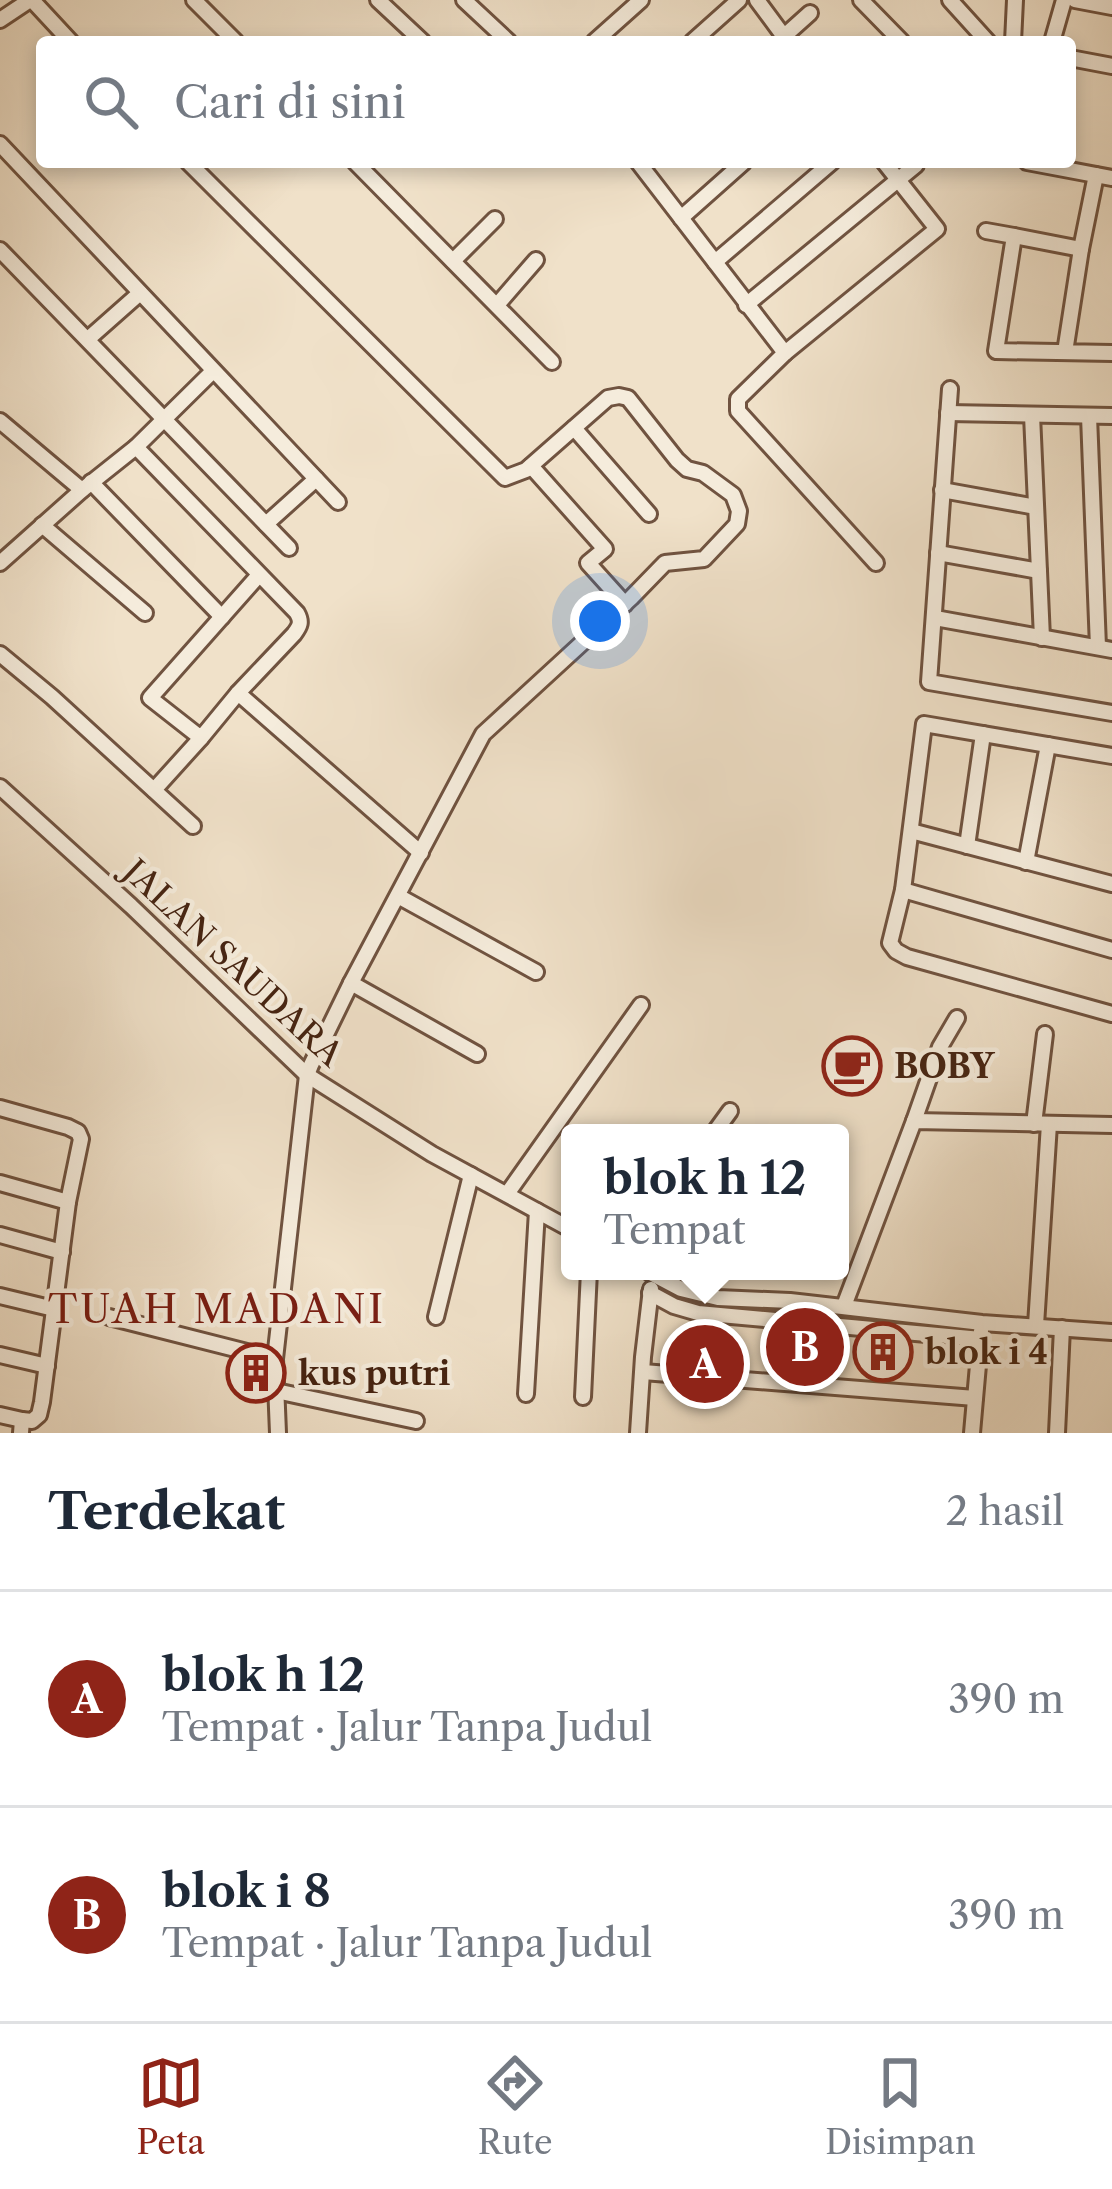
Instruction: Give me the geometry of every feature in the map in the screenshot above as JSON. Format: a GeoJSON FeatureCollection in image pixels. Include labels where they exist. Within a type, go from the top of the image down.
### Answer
{"type":"FeatureCollection","features":[{"type":"Feature","properties":{"kind":"street"},"geometry":{"type":"LineString","coordinates":[[4,11],[31,0],[65,36]]}},
{"type":"Feature","properties":{"kind":"street"},"geometry":{"type":"LineString","coordinates":[[194,0],[230,36]]}},
{"type":"Feature","properties":{"kind":"street"},"geometry":{"type":"LineString","coordinates":[[378,0],[417,36]]}},
{"type":"Feature","properties":{"kind":"street"},"geometry":{"type":"LineString","coordinates":[[464,0],[503,36]]}},
{"type":"Feature","properties":{"kind":"street"},"geometry":{"type":"LineString","coordinates":[[601,36],[640,0]]}},
{"type":"Feature","properties":{"kind":"street"},"geometry":{"type":"LineString","coordinates":[[699,36],[740,0]]}},
{"type":"Feature","properties":{"kind":"street"},"geometry":{"type":"LineString","coordinates":[[757,0],[780,36]]}},
{"type":"Feature","properties":{"kind":"street"},"geometry":{"type":"LineString","coordinates":[[861,0],[896,36]]}},
{"type":"Feature","properties":{"kind":"street"},"geometry":{"type":"LineString","coordinates":[[950,0],[983,36]]}},
{"type":"Feature","properties":{"kind":"street"},"geometry":{"type":"LineString","coordinates":[[1013,36],[1015,0]]}},
{"type":"Feature","properties":{"kind":"street"},"geometry":{"type":"LineString","coordinates":[[1054,36],[1064,0]]}},
{"type":"Feature","properties":{"kind":"street"},"geometry":{"type":"LineString","coordinates":[[1075,0],[1112,7]]}},
{"type":"Feature","properties":{"kind":"street"},"geometry":{"type":"LineString","coordinates":[[787,36],[810,13]]}},
{"type":"Feature","properties":{"kind":"street"},"geometry":{"type":"LineString","coordinates":[[1076,59],[1112,66]]}},
{"type":"Feature","properties":{"kind":"street"},"geometry":{"type":"LineString","coordinates":[[0,144],[338,502]]}},
{"type":"Feature","properties":{"kind":"street"},"geometry":{"type":"LineString","coordinates":[[194,168],[505,478],[531,466],[608,398],[628,398],[676,460],[733,495],[739,512],[737,524],[704,559],[665,563],[483,734],[351,983],[307,1075],[275,1359],[278,1433]]}},
{"type":"Feature","properties":{"kind":"street"},"geometry":{"type":"LineString","coordinates":[[361,168],[552,362]]}},
{"type":"Feature","properties":{"kind":"street"},"geometry":{"type":"LineString","coordinates":[[644,168],[785,353]]}},
{"type":"Feature","properties":{"kind":"street"},"geometry":{"type":"LineString","coordinates":[[681,218],[737,168]]}},
{"type":"Feature","properties":{"kind":"street"},"geometry":{"type":"LineString","coordinates":[[715,262],[825,168]]}},
{"type":"Feature","properties":{"kind":"street"},"geometry":{"type":"LineString","coordinates":[[876,562],[739,411],[738,399],[785,353],[937,229],[888,168]]}},
{"type":"Feature","properties":{"kind":"street"},"geometry":{"type":"LineString","coordinates":[[746,305],[913,168]]}},
{"type":"Feature","properties":{"kind":"street"},"geometry":{"type":"LineString","coordinates":[[1057,168],[1112,178]]}},
{"type":"Feature","properties":{"kind":"street"},"geometry":{"type":"LineString","coordinates":[[1065,352],[1096,176]]}},
{"type":"Feature","properties":{"kind":"street"},"geometry":{"type":"LineString","coordinates":[[453,261],[495,219]]}},
{"type":"Feature","properties":{"kind":"street"},"geometry":{"type":"LineString","coordinates":[[986,232],[1081,249]]}},
{"type":"Feature","properties":{"kind":"street"},"geometry":{"type":"LineString","coordinates":[[1014,236],[996,351],[1112,353]]}},
{"type":"Feature","properties":{"kind":"street"},"geometry":{"type":"LineString","coordinates":[[0,250],[290,548]]}},
{"type":"Feature","properties":{"kind":"street"},"geometry":{"type":"LineString","coordinates":[[496,305],[536,260]]}},
{"type":"Feature","properties":{"kind":"street"},"geometry":{"type":"LineString","coordinates":[[88,339],[140,293]]}},
{"type":"Feature","properties":{"kind":"street"},"geometry":{"type":"LineString","coordinates":[[0,563],[136,447],[213,370]]}},
{"type":"Feature","properties":{"kind":"street"},"geometry":{"type":"LineString","coordinates":[[950,388],[929,682],[1112,713]]}},
{"type":"Feature","properties":{"kind":"street"},"geometry":{"type":"LineString","coordinates":[[948,413],[1112,416]]}},
{"type":"Feature","properties":{"kind":"street"},"geometry":{"type":"LineString","coordinates":[[1032,415],[1042,638]]}},
{"type":"Feature","properties":{"kind":"street"},"geometry":{"type":"LineString","coordinates":[[934,618],[1105,649],[1090,416]]}},
{"type":"Feature","properties":{"kind":"street"},"geometry":{"type":"LineString","coordinates":[[0,421],[86,486],[222,617]]}},
{"type":"Feature","properties":{"kind":"street"},"geometry":{"type":"LineString","coordinates":[[574,428],[649,514]]}},
{"type":"Feature","properties":{"kind":"street"},"geometry":{"type":"LineString","coordinates":[[136,447],[297,613],[300,626],[154,790]]}},
{"type":"Feature","properties":{"kind":"street"},"geometry":{"type":"LineString","coordinates":[[531,466],[605,549],[588,563],[625,604]]}},
{"type":"Feature","properties":{"kind":"street"},"geometry":{"type":"LineString","coordinates":[[266,524],[316,479]]}},
{"type":"Feature","properties":{"kind":"street"},"geometry":{"type":"LineString","coordinates":[[942,490],[1036,507]]}},
{"type":"Feature","properties":{"kind":"street"},"geometry":{"type":"LineString","coordinates":[[42,525],[145,613]]}},
{"type":"Feature","properties":{"kind":"street"},"geometry":{"type":"LineString","coordinates":[[938,553],[1039,571]]}},
{"type":"Feature","properties":{"kind":"street"},"geometry":{"type":"LineString","coordinates":[[201,738],[150,698],[259,575]]}},
{"type":"Feature","properties":{"kind":"street"},"geometry":{"type":"LineString","coordinates":[[0,655],[193,826]]}},
{"type":"Feature","properties":{"kind":"street"},"geometry":{"type":"LineString","coordinates":[[238,693],[421,854]]}},
{"type":"Feature","properties":{"kind":"street"},"geometry":{"type":"LineString","coordinates":[[1112,756],[924,724],[903,890],[890,934],[896,951],[1112,1014]]}},
{"type":"Feature","properties":{"kind":"street"},"geometry":{"type":"LineString","coordinates":[[967,846],[983,734]]}},
{"type":"Feature","properties":{"kind":"street"},"geometry":{"type":"LineString","coordinates":[[1026,862],[1048,745]]}},
{"type":"Feature","properties":{"kind":"street","name":"JALAN SAUDARA"},"geometry":{"type":"LineString","coordinates":[[0,787],[307,1075],[432,1154],[561,1224]]}},
{"type":"Feature","properties":{"kind":"street"},"geometry":{"type":"LineString","coordinates":[[910,831],[1112,884]]}},
{"type":"Feature","properties":{"kind":"street"},"geometry":{"type":"LineString","coordinates":[[903,890],[1112,950]]}},
{"type":"Feature","properties":{"kind":"street"},"geometry":{"type":"LineString","coordinates":[[398,896],[536,972]]}},
{"type":"Feature","properties":{"kind":"street"},"geometry":{"type":"LineString","coordinates":[[351,983],[476,1054]]}},
{"type":"Feature","properties":{"kind":"street"},"geometry":{"type":"LineString","coordinates":[[507,1194],[641,1005]]}},
{"type":"Feature","properties":{"kind":"street"},"geometry":{"type":"LineString","coordinates":[[844,1306],[940,1047],[957,1018]]}},
{"type":"Feature","properties":{"kind":"street"},"geometry":{"type":"LineString","coordinates":[[1036,1325],[1045,1034]]}},
{"type":"Feature","properties":{"kind":"street"},"geometry":{"type":"LineString","coordinates":[[0,1108],[78,1132],[81,1139],[39,1415],[21,1427],[0,1415]]}},
{"type":"Feature","properties":{"kind":"street"},"geometry":{"type":"LineString","coordinates":[[721,1124],[730,1111]]}},
{"type":"Feature","properties":{"kind":"street"},"geometry":{"type":"LineString","coordinates":[[914,1121],[1112,1125]]}},
{"type":"Feature","properties":{"kind":"street"},"geometry":{"type":"LineString","coordinates":[[436,1317],[471,1175]]}},
{"type":"Feature","properties":{"kind":"street"},"geometry":{"type":"LineString","coordinates":[[0,1183],[68,1202]]}},
{"type":"Feature","properties":{"kind":"street"},"geometry":{"type":"LineString","coordinates":[[526,1394],[537,1211]]}},
{"type":"Feature","properties":{"kind":"street"},"geometry":{"type":"LineString","coordinates":[[0,1235],[62,1252]]}},
{"type":"Feature","properties":{"kind":"street"},"geometry":{"type":"LineString","coordinates":[[584,1397],[590,1280]]}},
{"type":"Feature","properties":{"kind":"street"},"geometry":{"type":"LineString","coordinates":[[638,1433],[650,1280]]}},
{"type":"Feature","properties":{"kind":"street"},"geometry":{"type":"LineString","coordinates":[[664,1280],[718,1298],[844,1306],[981,1331]]}},
{"type":"Feature","properties":{"kind":"street"},"geometry":{"type":"LineString","coordinates":[[650,1293],[698,1313],[789,1322],[981,1331],[1036,1325],[1112,1332]]}},
{"type":"Feature","properties":{"kind":"street"},"geometry":{"type":"LineString","coordinates":[[0,1296],[54,1309]]}},
{"type":"Feature","properties":{"kind":"street"},"geometry":{"type":"LineString","coordinates":[[789,1322],[790,1301]]}},
{"type":"Feature","properties":{"kind":"street"},"geometry":{"type":"LineString","coordinates":[[109,1317],[275,1359]]}},
{"type":"Feature","properties":{"kind":"street"},"geometry":{"type":"LineString","coordinates":[[1057,1433],[1062,1328]]}},
{"type":"Feature","properties":{"kind":"street"},"geometry":{"type":"LineString","coordinates":[[972,1433],[981,1331]]}},
{"type":"Feature","properties":{"kind":"street"},"geometry":{"type":"LineString","coordinates":[[0,1355],[47,1366]]}},
{"type":"Feature","properties":{"kind":"street"},"geometry":{"type":"LineString","coordinates":[[643,1372],[975,1398]]}},
{"type":"Feature","properties":{"kind":"street"},"geometry":{"type":"LineString","coordinates":[[276,1391],[416,1421]]}},
{"type":"Feature","properties":{"kind":"place","name":"BOBY"},"geometry":{"type":"Point","coordinates":[852,1066]}},
{"type":"Feature","properties":{"kind":"place","name":"blok i 8"},"geometry":{"type":"Point","coordinates":[805,1347]}},
{"type":"Feature","properties":{"kind":"place","name":"blok i 4"},"geometry":{"type":"Point","coordinates":[883,1352]}},
{"type":"Feature","properties":{"kind":"place","name":"blok h 12"},"geometry":{"type":"Point","coordinates":[705,1364]}},
{"type":"Feature","properties":{"kind":"place","name":"kus putri"},"geometry":{"type":"Point","coordinates":[256,1373]}},
{"type":"Feature","properties":{"kind":"district","name":"TUAH MADANI"},"geometry":{"type":"Point","coordinates":[217,1309]}}]}
